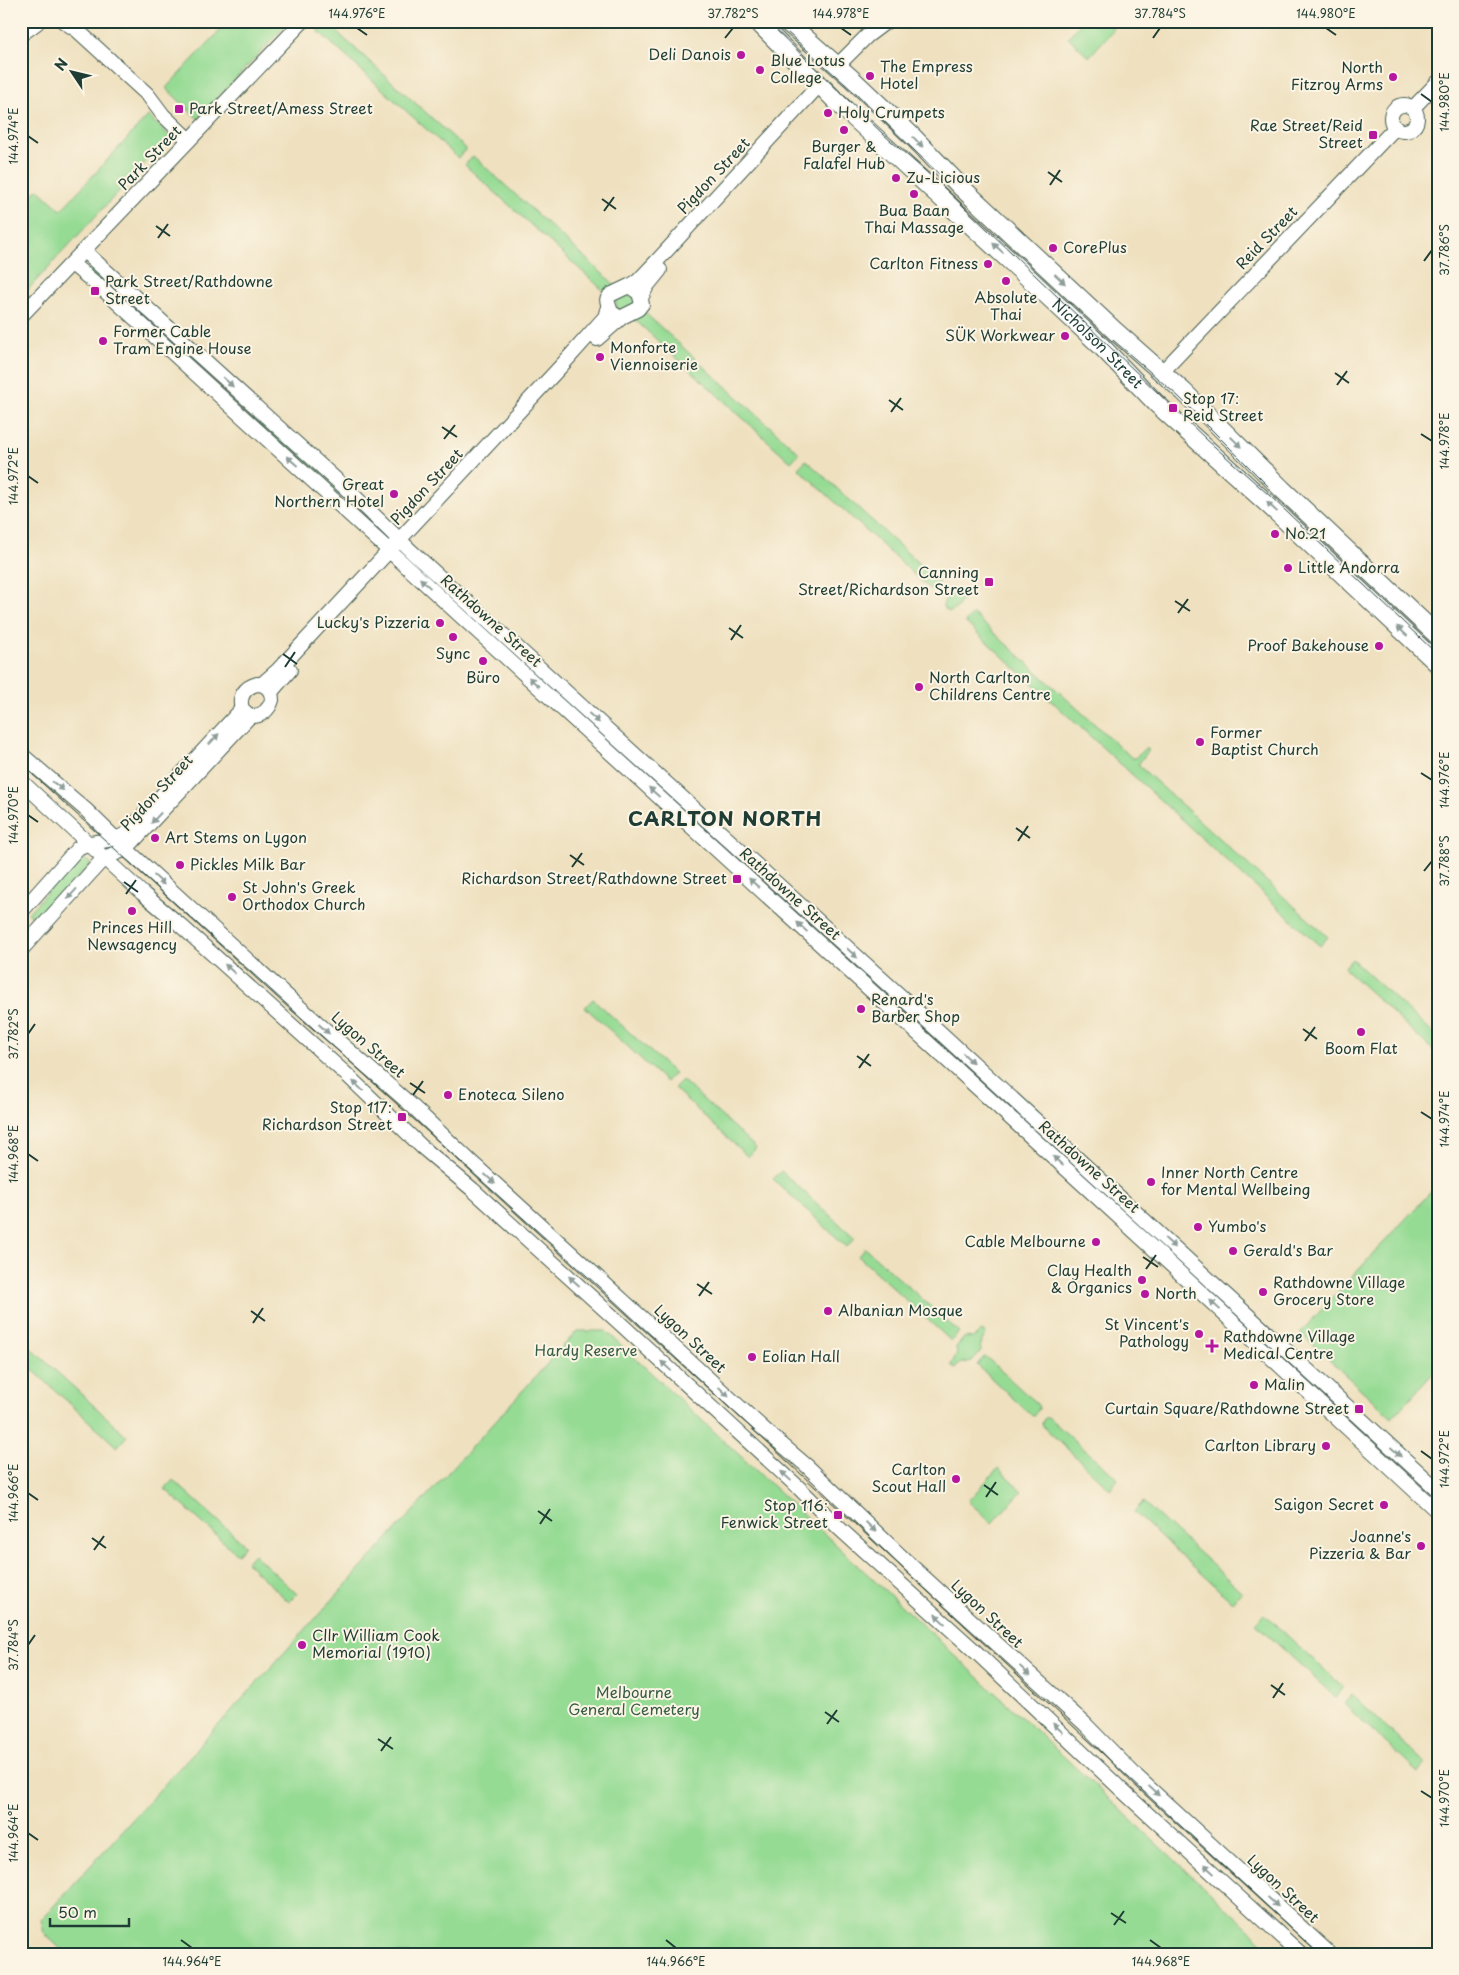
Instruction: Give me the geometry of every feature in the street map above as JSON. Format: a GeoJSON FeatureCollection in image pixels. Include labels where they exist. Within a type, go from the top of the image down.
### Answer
{"type":"FeatureCollection","features":[{"type":"Feature","properties":{"kind":"main road"},"geometry":{"type":"LineString","coordinates":[[21,32],[36,21]]}},
{"type":"Feature","properties":{"kind":"main road","name":"Nicholson Street"},"geometry":{"type":"LineString","coordinates":[[757,21],[837,102],[1020,270],[1101,346],[1197,441],[1270,506],[1438,664]]}},
{"type":"Feature","properties":{"kind":"main road","name":"Nicholson Street"},"geometry":{"type":"LineString","coordinates":[[786,21],[841,69],[1115,332],[1162,372],[1219,425],[1282,489],[1438,636]]}},
{"type":"Feature","properties":{"kind":"main road"},"geometry":{"type":"LineString","coordinates":[[823,87],[841,69]]}},
{"type":"Feature","properties":{"kind":"main road"},"geometry":{"type":"LineString","coordinates":[[1020,270],[1033,255]]}},
{"type":"Feature","properties":{"kind":"main road"},"geometry":{"type":"LineString","coordinates":[[1146,392],[1162,372]]}},
{"type":"Feature","properties":{"kind":"street"},"geometry":{"type":"LineString","coordinates":[[63,21],[74,26],[152,99],[162,103],[193,137]]}},
{"type":"Feature","properties":{"kind":"street","name":"Park Street"},"geometry":{"type":"LineString","coordinates":[[21,316],[302,21]]}},
{"type":"Feature","properties":{"kind":"street"},"geometry":{"type":"LineString","coordinates":[[841,69],[867,36],[882,26]]}},
{"type":"Feature","properties":{"kind":"street","name":"Reid Street"},"geometry":{"type":"LineString","coordinates":[[1162,372],[1395,128],[1406,131],[1414,127],[1418,116],[1413,108],[1438,82]]}},
{"type":"Feature","properties":{"kind":"street","name":"Pigdon Street"},"geometry":{"type":"LineString","coordinates":[[628,286],[638,281],[823,87]]}},
{"type":"Feature","properties":{"kind":"street","name":"Pigdon Street"},"geometry":{"type":"LineString","coordinates":[[641,298],[643,291],[651,281],[823,87]]}},
{"type":"Feature","properties":{"kind":"street","name":"Rathdowne Street"},"geometry":{"type":"LineString","coordinates":[[84,251],[352,494],[403,543],[1438,1490]]}},
{"type":"Feature","properties":{"kind":"street","name":"Rathdowne Street"},"geometry":{"type":"LineString","coordinates":[[72,264],[106,292],[900,1016],[1438,1512]]}},
{"type":"Feature","properties":{"kind":"street"},"geometry":{"type":"LineString","coordinates":[[628,286],[635,290],[642,303],[640,308],[621,318],[614,314],[606,302],[608,297],[628,286]]}},
{"type":"Feature","properties":{"kind":"street","name":"Pigdon Street"},"geometry":{"type":"LineString","coordinates":[[403,543],[601,322],[606,316],[608,307]]}},
{"type":"Feature","properties":{"kind":"street","name":"Pigdon Street"},"geometry":{"type":"LineString","coordinates":[[267,688],[278,670],[403,543],[594,342],[621,318]]}},
{"type":"Feature","properties":{"kind":"street"},"geometry":{"type":"LineString","coordinates":[[195,373],[205,362]]}},
{"type":"Feature","properties":{"kind":"street"},"geometry":{"type":"LineString","coordinates":[[340,506],[352,494]]}},
{"type":"Feature","properties":{"kind":"street"},"geometry":{"type":"LineString","coordinates":[[252,685],[267,688],[272,700],[266,711],[260,716],[246,713],[240,699],[243,693],[252,685]]}},
{"type":"Feature","properties":{"kind":"street","name":"Pigdon Street"},"geometry":{"type":"LineString","coordinates":[[21,950],[104,858],[121,845],[126,834],[181,783],[246,713]]}},
{"type":"Feature","properties":{"kind":"street","name":"Lygon Street"},"geometry":{"type":"LineString","coordinates":[[21,754],[68,793],[192,910],[384,1080],[632,1307],[989,1638],[1085,1724],[1118,1758],[1330,1954]]}},
{"type":"Feature","properties":{"kind":"street"},"geometry":{"type":"LineString","coordinates":[[21,781],[142,893],[180,924],[592,1298],[1301,1954]]}},
{"type":"Feature","properties":{"kind":"street"},"geometry":{"type":"LineString","coordinates":[[21,912],[78,848],[89,843]]}},
{"type":"Feature","properties":{"kind":"street","name":"Pigdon Street"},"geometry":{"type":"LineString","coordinates":[[89,843],[121,845]]}},
{"type":"Feature","properties":{"kind":"street"},"geometry":{"type":"LineString","coordinates":[[180,924],[192,910]]}},
{"type":"Feature","properties":{"kind":"street"},"geometry":{"type":"LineString","coordinates":[[870,990],[880,978]]}},
{"type":"Feature","properties":{"kind":"street"},"geometry":{"type":"LineString","coordinates":[[270,1006],[283,992]]}},
{"type":"Feature","properties":{"kind":"street"},"geometry":{"type":"LineString","coordinates":[[900,1016],[910,1005]]}},
{"type":"Feature","properties":{"kind":"street"},"geometry":{"type":"LineString","coordinates":[[436,1158],[451,1142]]}},
{"type":"Feature","properties":{"kind":"street"},"geometry":{"type":"LineString","coordinates":[[592,1298],[605,1283]]}},
{"type":"Feature","properties":{"kind":"street"},"geometry":{"type":"LineString","coordinates":[[618,1322],[632,1307]]}},
{"type":"Feature","properties":{"kind":"street"},"geometry":{"type":"LineString","coordinates":[[820,1510],[835,1494]]}},
{"type":"Feature","properties":{"kind":"street"},"geometry":{"type":"LineString","coordinates":[[894,1576],[907,1562]]}},
{"type":"Feature","properties":{"kind":"street"},"geometry":{"type":"LineString","coordinates":[[976,1652],[989,1638]]}},
{"type":"Feature","properties":{"kind":"street"},"geometry":{"type":"LineString","coordinates":[[1104,1773],[1118,1758]]}},
{"type":"Feature","properties":{"kind":"street"},"geometry":{"type":"LineString","coordinates":[[1283,1937],[1296,1924]]}},
{"type":"Feature","properties":{"kind":"green space"},"geometry":{"type":"Polygon","coordinates":[[[229,21],[290,21],[198,119],[166,88],[229,21]]]}},
{"type":"Feature","properties":{"kind":"green space"},"geometry":{"type":"Polygon","coordinates":[[[1083,21],[1105,21],[1114,29],[1089,57],[1068,37],[1083,21]]]}},
{"type":"Feature","properties":{"kind":"green space"},"geometry":{"type":"Polygon","coordinates":[[[326,22],[466,149],[458,158],[317,30],[326,22]]]}},
{"type":"Feature","properties":{"kind":"green space"},"geometry":{"type":"Polygon","coordinates":[[[148,116],[170,136],[21,297],[21,207],[38,189],[61,210],[148,116]]]}},
{"type":"Feature","properties":{"kind":"green space"},"geometry":{"type":"Polygon","coordinates":[[[473,156],[615,286],[605,292],[465,165],[473,156]]]}},
{"type":"Feature","properties":{"kind":"green space"},"geometry":{"type":"Polygon","coordinates":[[[94,266],[196,358],[190,365],[88,273],[94,266]]]}},
{"type":"Feature","properties":{"kind":"green space"},"geometry":{"type":"Polygon","coordinates":[[[627,292],[635,299],[634,304],[622,312],[618,310],[615,299],[627,292]]]}},
{"type":"Feature","properties":{"kind":"green space"},"geometry":{"type":"Polygon","coordinates":[[[644,312],[799,453],[791,462],[634,319],[644,312]]]}},
{"type":"Feature","properties":{"kind":"green space"},"geometry":{"type":"Polygon","coordinates":[[[247,403],[344,492],[338,499],[241,410],[247,403]]]}},
{"type":"Feature","properties":{"kind":"green space"},"geometry":{"type":"Polygon","coordinates":[[[806,460],[939,582],[931,590],[798,468],[806,460]]]}},
{"type":"Feature","properties":{"kind":"green space"},"geometry":{"type":"Polygon","coordinates":[[[1438,492],[1438,525],[1432,525],[1432,512],[1438,492]]]}},
{"type":"Feature","properties":{"kind":"green space"},"geometry":{"type":"Polygon","coordinates":[[[956,591],[961,597],[960,602],[956,609],[949,612],[943,607],[944,602],[949,595],[956,591]]]}},
{"type":"Feature","properties":{"kind":"green space"},"geometry":{"type":"Polygon","coordinates":[[[973,614],[1132,758],[1135,758],[1145,748],[1149,750],[1139,763],[1139,766],[1328,937],[1320,946],[965,622],[973,614]]]}},
{"type":"Feature","properties":{"kind":"green space"},"geometry":{"type":"Polygon","coordinates":[[[736,850],[877,978],[869,986],[730,857],[736,850]]]}},
{"type":"Feature","properties":{"kind":"green space"},"geometry":{"type":"Polygon","coordinates":[[[80,855],[91,864],[38,922],[28,913],[80,855]]]}},
{"type":"Feature","properties":{"kind":"green space"},"geometry":{"type":"Polygon","coordinates":[[[1352,959],[1438,1038],[1438,1055],[1344,968],[1352,959]]]}},
{"type":"Feature","properties":{"kind":"green space"},"geometry":{"type":"Polygon","coordinates":[[[593,999],[674,1073],[666,1082],[585,1007],[593,999]]]}},
{"type":"Feature","properties":{"kind":"green space"},"geometry":{"type":"Polygon","coordinates":[[[920,1019],[994,1089],[990,1093],[915,1024],[920,1019]]]}},
{"type":"Feature","properties":{"kind":"green space"},"geometry":{"type":"Polygon","coordinates":[[[682,1080],[756,1148],[748,1157],[674,1088],[682,1080]]]}},
{"type":"Feature","properties":{"kind":"green space"},"geometry":{"type":"Polygon","coordinates":[[[1004,1095],[1106,1188],[1100,1195],[998,1102],[1004,1095]]]}},
{"type":"Feature","properties":{"kind":"green space"},"geometry":{"type":"Polygon","coordinates":[[[781,1171],[855,1238],[847,1247],[773,1179],[781,1171]]]}},
{"type":"Feature","properties":{"kind":"green space"},"geometry":{"type":"Polygon","coordinates":[[[1438,1184],[1438,1368],[1392,1418],[1300,1333],[1438,1184]]]}},
{"type":"Feature","properties":{"kind":"green space"},"geometry":{"type":"Polygon","coordinates":[[[865,1248],[959,1332],[951,1341],[858,1256],[865,1248]]]}},
{"type":"Feature","properties":{"kind":"green space","name":"Melbourne General Cemetery"},"geometry":{"type":"Polygon","coordinates":[[[577,1331],[606,1331],[1276,1954],[66,1954],[44,1933],[41,1920],[577,1331]]]}},
{"type":"Feature","properties":{"kind":"green space"},"geometry":{"type":"Polygon","coordinates":[[[982,1331],[986,1334],[980,1344],[981,1351],[972,1361],[960,1364],[955,1368],[951,1365],[957,1354],[956,1347],[965,1337],[973,1338],[982,1331]]]}},
{"type":"Feature","properties":{"kind":"green space"},"geometry":{"type":"Polygon","coordinates":[[[21,1339],[127,1436],[117,1447],[21,1359],[21,1339]]]}},
{"type":"Feature","properties":{"kind":"green space"},"geometry":{"type":"Polygon","coordinates":[[[1280,1350],[1372,1435],[1366,1441],[1274,1356],[1280,1350]]]}},
{"type":"Feature","properties":{"kind":"green space"},"geometry":{"type":"Polygon","coordinates":[[[985,1356],[1038,1405],[1039,1409],[1034,1415],[1030,1414],[977,1365],[985,1356]]]}},
{"type":"Feature","properties":{"kind":"green space"},"geometry":{"type":"Polygon","coordinates":[[[1048,1417],[1118,1479],[1110,1489],[1043,1426],[1044,1419],[1048,1417]]]}},
{"type":"Feature","properties":{"kind":"green space"},"geometry":{"type":"Polygon","coordinates":[[[998,1468],[1022,1491],[992,1523],[968,1501],[998,1468]]]}},
{"type":"Feature","properties":{"kind":"green space"},"geometry":{"type":"Polygon","coordinates":[[[173,1480],[245,1545],[237,1554],[165,1489],[173,1480]]]}},
{"type":"Feature","properties":{"kind":"green space"},"geometry":{"type":"Polygon","coordinates":[[[1143,1502],[1242,1592],[1232,1602],[1134,1512],[1143,1502]]]}},
{"type":"Feature","properties":{"kind":"green space"},"geometry":{"type":"Polygon","coordinates":[[[254,1554],[297,1594],[289,1602],[246,1562],[254,1554]]]}},
{"type":"Feature","properties":{"kind":"green space"},"geometry":{"type":"Polygon","coordinates":[[[1264,1614],[1343,1687],[1335,1697],[1255,1623],[1264,1614]]]}},
{"type":"Feature","properties":{"kind":"green space"},"geometry":{"type":"Polygon","coordinates":[[[1352,1695],[1426,1764],[1418,1773],[1344,1704],[1352,1695]]]}},
{"type":"Feature","properties":{"kind":"tram line"},"geometry":{"type":"LineString","coordinates":[[767,21],[883,134],[939,183],[1206,439],[1269,495],[1438,655]]}},
{"type":"Feature","properties":{"kind":"tram line"},"geometry":{"type":"LineString","coordinates":[[788,33],[854,92],[945,180]]}},
{"type":"Feature","properties":{"kind":"tram line"},"geometry":{"type":"LineString","coordinates":[[1113,340],[1178,396],[1268,486]]}},
{"type":"Feature","properties":{"kind":"tram line"},"geometry":{"type":"LineString","coordinates":[[21,764],[597,1285],[1319,1954]]}},
{"type":"Feature","properties":{"kind":"place","name":"Deli Danois"},"geometry":{"type":"Point","coordinates":[741,55]}},
{"type":"Feature","properties":{"kind":"place","name":"Blue Lotus College"},"geometry":{"type":"Point","coordinates":[760,70]}},
{"type":"Feature","properties":{"kind":"place","name":"The Empress Hotel"},"geometry":{"type":"Point","coordinates":[870,76]}},
{"type":"Feature","properties":{"kind":"place","name":"North Fitzroy Arms"},"geometry":{"type":"Point","coordinates":[1393,77]}},
{"type":"Feature","properties":{"kind":"place","name":"Park Street/Amess Street"},"geometry":{"type":"Point","coordinates":[179,109]}},
{"type":"Feature","properties":{"kind":"place","name":"Holy Crumpets"},"geometry":{"type":"Point","coordinates":[828,113]}},
{"type":"Feature","properties":{"kind":"place","name":"Burger & Falafel Hub"},"geometry":{"type":"Point","coordinates":[844,130]}},
{"type":"Feature","properties":{"kind":"place","name":"Rae Street/Reid Street"},"geometry":{"type":"Point","coordinates":[1373,135]}},
{"type":"Feature","properties":{"kind":"place","name":"Zu-Licious"},"geometry":{"type":"Point","coordinates":[896,178]}},
{"type":"Feature","properties":{"kind":"place","name":"Bua Baan Thai Massage"},"geometry":{"type":"Point","coordinates":[914,194]}},
{"type":"Feature","properties":{"kind":"place","name":"CorePlus"},"geometry":{"type":"Point","coordinates":[1053,248]}},
{"type":"Feature","properties":{"kind":"place","name":"Carlton Fitness"},"geometry":{"type":"Point","coordinates":[988,264]}},
{"type":"Feature","properties":{"kind":"place","name":"Absolute Thai"},"geometry":{"type":"Point","coordinates":[1006,281]}},
{"type":"Feature","properties":{"kind":"place","name":"Park Street/Rathdowne Street"},"geometry":{"type":"Point","coordinates":[95,291]}},
{"type":"Feature","properties":{"kind":"place","name":"SÜK Workwear"},"geometry":{"type":"Point","coordinates":[1065,336]}},
{"type":"Feature","properties":{"kind":"place","name":"Former Cable Tram Engine House"},"geometry":{"type":"Point","coordinates":[103,341]}},
{"type":"Feature","properties":{"kind":"place","name":"Monforte Viennoiserie"},"geometry":{"type":"Point","coordinates":[600,357]}},
{"type":"Feature","properties":{"kind":"place","name":"Stop 17: Reid Street"},"geometry":{"type":"Point","coordinates":[1173,408]}},
{"type":"Feature","properties":{"kind":"place","name":"Great Northern Hotel"},"geometry":{"type":"Point","coordinates":[394,494]}},
{"type":"Feature","properties":{"kind":"place","name":"No.21"},"geometry":{"type":"Point","coordinates":[1275,534]}},
{"type":"Feature","properties":{"kind":"place","name":"Little Andorra"},"geometry":{"type":"Point","coordinates":[1288,568]}},
{"type":"Feature","properties":{"kind":"place","name":"Canning Street/Richardson Street"},"geometry":{"type":"Point","coordinates":[989,582]}},
{"type":"Feature","properties":{"kind":"place","name":"Lucky's Pizzeria"},"geometry":{"type":"Point","coordinates":[440,623]}},
{"type":"Feature","properties":{"kind":"place","name":"Sync"},"geometry":{"type":"Point","coordinates":[453,637]}},
{"type":"Feature","properties":{"kind":"place","name":"Proof Bakehouse"},"geometry":{"type":"Point","coordinates":[1379,646]}},
{"type":"Feature","properties":{"kind":"place","name":"Büro"},"geometry":{"type":"Point","coordinates":[483,661]}},
{"type":"Feature","properties":{"kind":"place","name":"North Carlton Childrens Centre"},"geometry":{"type":"Point","coordinates":[919,687]}},
{"type":"Feature","properties":{"kind":"place","name":"Former Baptist Church"},"geometry":{"type":"Point","coordinates":[1200,742]}},
{"type":"Feature","properties":{"kind":"place","name":"Art Stems on Lygon"},"geometry":{"type":"Point","coordinates":[155,838]}},
{"type":"Feature","properties":{"kind":"place","name":"Pickles Milk Bar"},"geometry":{"type":"Point","coordinates":[180,865]}},
{"type":"Feature","properties":{"kind":"place","name":"Richardson Street/Rathdowne Street"},"geometry":{"type":"Point","coordinates":[737,879]}},
{"type":"Feature","properties":{"kind":"place","name":"St John's Greek Orthodox Church"},"geometry":{"type":"Point","coordinates":[232,897]}},
{"type":"Feature","properties":{"kind":"place","name":"Princes Hill Newsagency"},"geometry":{"type":"Point","coordinates":[132,911]}},
{"type":"Feature","properties":{"kind":"place","name":"Renard's Barber Shop"},"geometry":{"type":"Point","coordinates":[861,1009]}},
{"type":"Feature","properties":{"kind":"place","name":"Boom Flat"},"geometry":{"type":"Point","coordinates":[1361,1032]}},
{"type":"Feature","properties":{"kind":"place","name":"Enoteca Sileno"},"geometry":{"type":"Point","coordinates":[448,1095]}},
{"type":"Feature","properties":{"kind":"place","name":"Stop 117: Richardson Street"},"geometry":{"type":"Point","coordinates":[402,1117]}},
{"type":"Feature","properties":{"kind":"place","name":"Inner North Centre for Mental Wellbeing"},"geometry":{"type":"Point","coordinates":[1151,1182]}},
{"type":"Feature","properties":{"kind":"place","name":"Yumbo's"},"geometry":{"type":"Point","coordinates":[1198,1227]}},
{"type":"Feature","properties":{"kind":"place","name":"Cable Melbourne"},"geometry":{"type":"Point","coordinates":[1096,1242]}},
{"type":"Feature","properties":{"kind":"place","name":"Gerald's Bar"},"geometry":{"type":"Point","coordinates":[1233,1251]}},
{"type":"Feature","properties":{"kind":"place","name":"Clay Health & Organics"},"geometry":{"type":"Point","coordinates":[1142,1280]}},
{"type":"Feature","properties":{"kind":"place","name":"Rathdowne Village Grocery Store"},"geometry":{"type":"Point","coordinates":[1263,1292]}},
{"type":"Feature","properties":{"kind":"place","name":"North"},"geometry":{"type":"Point","coordinates":[1145,1294]}},
{"type":"Feature","properties":{"kind":"place","name":"Albanian Mosque"},"geometry":{"type":"Point","coordinates":[828,1311]}},
{"type":"Feature","properties":{"kind":"place","name":"St Vincent's Pathology"},"geometry":{"type":"Point","coordinates":[1199,1334]}},
{"type":"Feature","properties":{"kind":"place","name":"Rathdowne Village Medical Centre"},"geometry":{"type":"Point","coordinates":[1212,1346]}},
{"type":"Feature","properties":{"kind":"place","name":"Eolian Hall"},"geometry":{"type":"Point","coordinates":[752,1357]}},
{"type":"Feature","properties":{"kind":"place","name":"Malin"},"geometry":{"type":"Point","coordinates":[1254,1385]}},
{"type":"Feature","properties":{"kind":"place","name":"Curtain Square/Rathdowne Street"},"geometry":{"type":"Point","coordinates":[1359,1409]}},
{"type":"Feature","properties":{"kind":"place","name":"Carlton Library"},"geometry":{"type":"Point","coordinates":[1326,1446]}},
{"type":"Feature","properties":{"kind":"place","name":"Carlton Scout Hall"},"geometry":{"type":"Point","coordinates":[956,1479]}},
{"type":"Feature","properties":{"kind":"place","name":"Saigon Secret"},"geometry":{"type":"Point","coordinates":[1384,1505]}},
{"type":"Feature","properties":{"kind":"place","name":"Stop 116: Fenwick Street"},"geometry":{"type":"Point","coordinates":[838,1515]}},
{"type":"Feature","properties":{"kind":"place","name":"Joanne's Pizzeria & Bar"},"geometry":{"type":"Point","coordinates":[1421,1546]}},
{"type":"Feature","properties":{"kind":"place","name":"Cllr William Cook Memorial (1910)"},"geometry":{"type":"Point","coordinates":[302,1645]}},
{"type":"Feature","properties":{"kind":"district","name":"CARLTON NORTH"},"geometry":{"type":"Point","coordinates":[725,819]}},
{"type":"Feature","properties":{"kind":"park label","name":"Hardy Reserve"},"geometry":{"type":"Point","coordinates":[586,1351]}}]}
